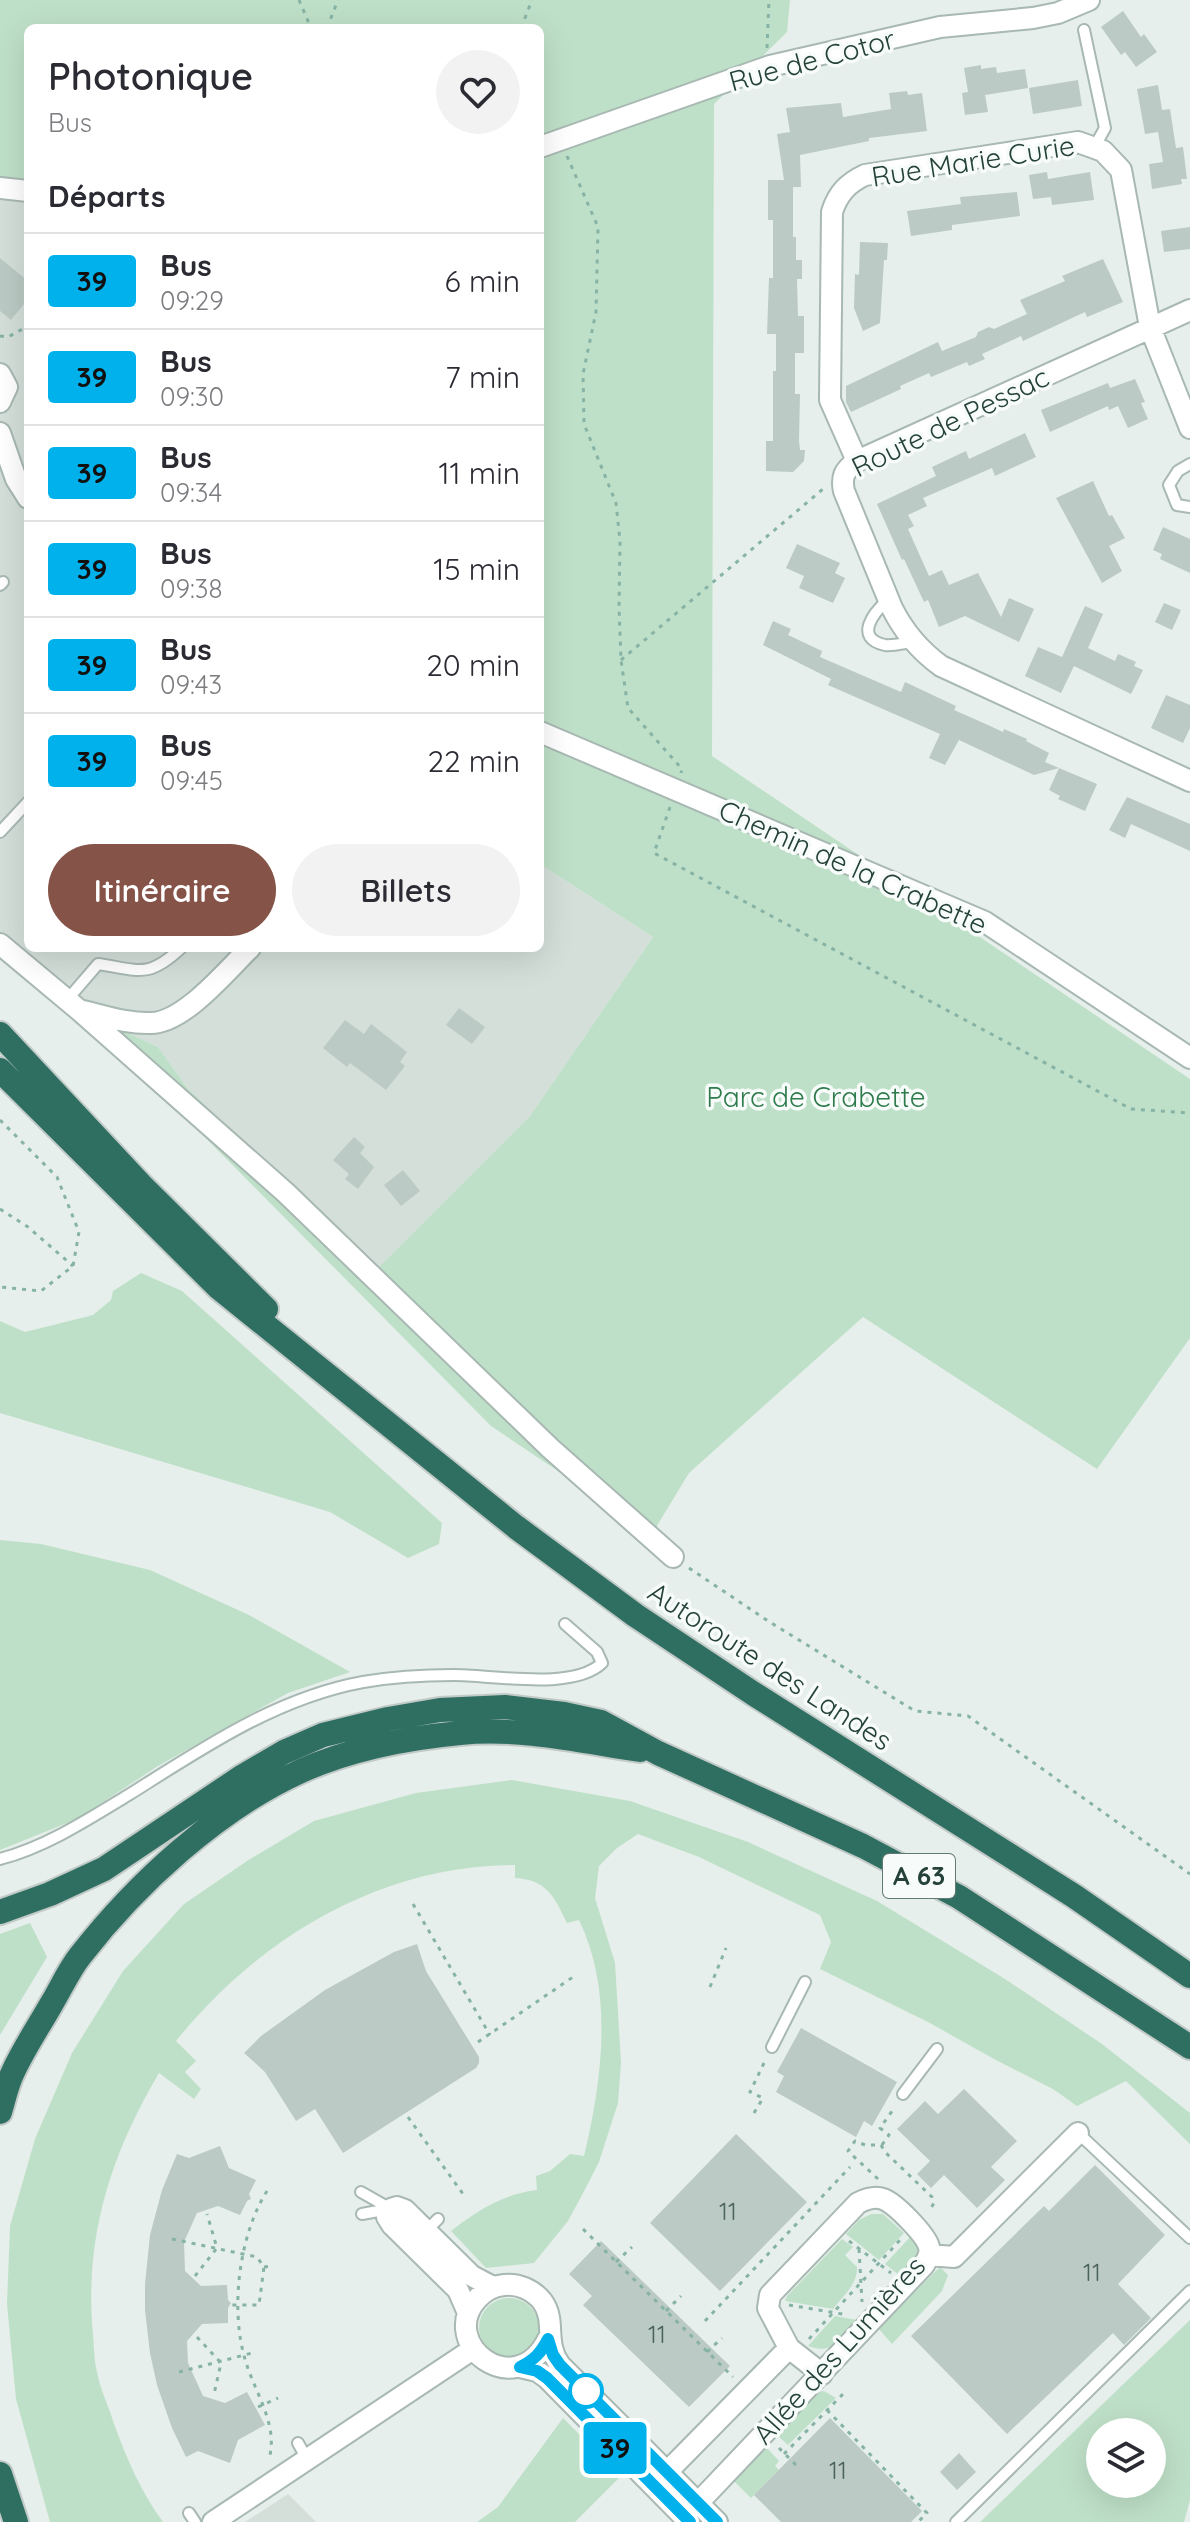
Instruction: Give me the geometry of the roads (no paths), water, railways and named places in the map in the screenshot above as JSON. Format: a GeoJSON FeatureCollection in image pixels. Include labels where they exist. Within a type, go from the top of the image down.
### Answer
{"type":"FeatureCollection","features":[{"type":"Feature","properties":{"kind":"highway"},"geometry":{"type":"LineString","coordinates":[[0,1034],[141,1185],[334,1380]]}},
{"type":"Feature","properties":{"kind":"highway"},"geometry":{"type":"LineString","coordinates":[[0,1070],[219,1288],[334,1380]]}},
{"type":"Feature","properties":{"kind":"highway","name":"Autoroute des Landes"},"geometry":{"type":"LineString","coordinates":[[334,1380],[492,1509],[635,1615],[1074,1896],[1190,1976]]}},
{"type":"Feature","properties":{"kind":"highway"},"geometry":{"type":"LineString","coordinates":[[0,1912],[50,1894],[104,1869],[193,1807],[284,1752],[323,1735],[388,1719],[440,1710],[505,1707],[564,1714],[601,1722],[658,1753]]}},
{"type":"Feature","properties":{"kind":"highway"},"geometry":{"type":"LineString","coordinates":[[0,2112],[12,2074],[78,1959],[133,1895],[205,1831],[256,1795],[302,1771],[353,1754],[405,1740],[460,1733],[521,1732],[561,1736],[658,1753]]}},
{"type":"Feature","properties":{"kind":"highway","name":"A 63"},"geometry":{"type":"LineString","coordinates":[[658,1753],[863,1846],[959,1897],[1190,2047]]}},
{"type":"Feature","properties":{"kind":"highway"},"geometry":{"type":"LineString","coordinates":[[0,2474],[16,2522]]}},
{"type":"Feature","properties":{"kind":"street","name":"Rue de Cotor"},"geometry":{"type":"LineString","coordinates":[[544,146],[770,66],[940,27],[1058,13],[1089,0]]}},
{"type":"Feature","properties":{"kind":"street","name":"Rue Marie Curie"},"geometry":{"type":"LineString","coordinates":[[1190,428],[1150,327],[1121,170],[1111,157],[1095,146],[1078,142],[865,175],[841,192],[832,212],[830,400],[851,466],[842,479],[844,491],[900,624],[913,642],[941,666],[1190,781]]}},
{"type":"Feature","properties":{"kind":"street"},"geometry":{"type":"LineString","coordinates":[[0,188],[24,191]]}},
{"type":"Feature","properties":{"kind":"street","name":"Route de Pessac"},"geometry":{"type":"LineString","coordinates":[[851,466],[1190,310]]}},
{"type":"Feature","properties":{"kind":"street"},"geometry":{"type":"LineString","coordinates":[[0,374],[7,387],[0,402]]}},
{"type":"Feature","properties":{"kind":"street"},"geometry":{"type":"LineString","coordinates":[[0,433],[16,479],[24,492]]}},
{"type":"Feature","properties":{"kind":"street","name":"Chemin de la Crabette"},"geometry":{"type":"LineString","coordinates":[[544,734],[985,922],[1190,1058]]}},
{"type":"Feature","properties":{"kind":"street"},"geometry":{"type":"LineString","coordinates":[[0,944],[286,1193],[550,1448],[673,1557]]}},
{"type":"Feature","properties":{"kind":"street"},"geometry":{"type":"LineString","coordinates":[[73,1005],[128,1021],[155,1024],[183,1012],[246,952]]}},
{"type":"Feature","properties":{"kind":"street"},"geometry":{"type":"LineString","coordinates":[[929,2255],[954,2257],[1078,2133]]}},
{"type":"Feature","properties":{"kind":"street","name":"Allée des Lumières"},"geometry":{"type":"LineString","coordinates":[[667,2472],[747,2391],[792,2351],[768,2308],[770,2295],[858,2203],[880,2198],[890,2203],[929,2244],[929,2255],[907,2285],[867,2320],[822,2374],[694,2513]]}},
{"type":"Feature","properties":{"kind":"street"},"geometry":{"type":"LineString","coordinates":[[493,2287],[472,2276],[432,2225],[405,2210],[397,2207],[391,2209],[387,2217],[392,2225],[458,2290],[468,2313],[468,2338],[482,2359],[494,2366],[537,2371],[694,2513],[717,2522]]}},
{"type":"Feature","properties":{"kind":"street"},"geometry":{"type":"LineString","coordinates":[[468,2313],[474,2302],[493,2287],[506,2284],[531,2292],[548,2312],[548,2339],[560,2365],[667,2472],[694,2513]]}},
{"type":"Feature","properties":{"kind":"street"},"geometry":{"type":"LineString","coordinates":[[520,2367],[542,2351],[548,2339]]}},
{"type":"Feature","properties":{"kind":"street"},"geometry":{"type":"LineString","coordinates":[[213,2522],[302,2451],[473,2349]]}},
{"type":"Feature","properties":{"kind":"street"},"geometry":{"type":"LineString","coordinates":[[792,2351],[822,2374]]}},
{"type":"Feature","properties":{"kind":"lane"},"geometry":{"type":"LineString","coordinates":[[1084,30],[1105,128],[1095,146]]}},
{"type":"Feature","properties":{"kind":"lane"},"geometry":{"type":"LineString","coordinates":[[1190,464],[1178,471],[1169,485],[1177,505],[1190,507]]}},
{"type":"Feature","properties":{"kind":"lane"},"geometry":{"type":"LineString","coordinates":[[889,600],[876,611],[868,624],[868,632],[874,641],[888,646],[913,642]]}},
{"type":"Feature","properties":{"kind":"lane"},"geometry":{"type":"LineString","coordinates":[[0,832],[24,806]]}},
{"type":"Feature","properties":{"kind":"lane"},"geometry":{"type":"LineString","coordinates":[[73,1005],[98,964],[142,970],[160,967],[177,952]]}},
{"type":"Feature","properties":{"kind":"lane"},"geometry":{"type":"LineString","coordinates":[[0,1859],[17,1855],[84,1823],[201,1749],[277,1707],[363,1682],[453,1675],[542,1680],[592,1672],[602,1663],[597,1652],[565,1624]]}},
{"type":"Feature","properties":{"kind":"lane"},"geometry":{"type":"LineString","coordinates":[[772,2047],[805,1982]]}},
{"type":"Feature","properties":{"kind":"lane"},"geometry":{"type":"LineString","coordinates":[[903,2094],[937,2049]]}},
{"type":"Feature","properties":{"kind":"lane"},"geometry":{"type":"LineString","coordinates":[[1078,2133],[1190,2238]]}},
{"type":"Feature","properties":{"kind":"lane"},"geometry":{"type":"LineString","coordinates":[[361,2192],[391,2209]]}},
{"type":"Feature","properties":{"kind":"lane"},"geometry":{"type":"LineString","coordinates":[[362,2214],[391,2209]]}},
{"type":"Feature","properties":{"kind":"lane"},"geometry":{"type":"LineString","coordinates":[[956,2522],[1190,2291]]}},
{"type":"Feature","properties":{"kind":"park label","name":"Parc de Crabette"},"geometry":{"type":"Point","coordinates":[816,1097]}}]}
